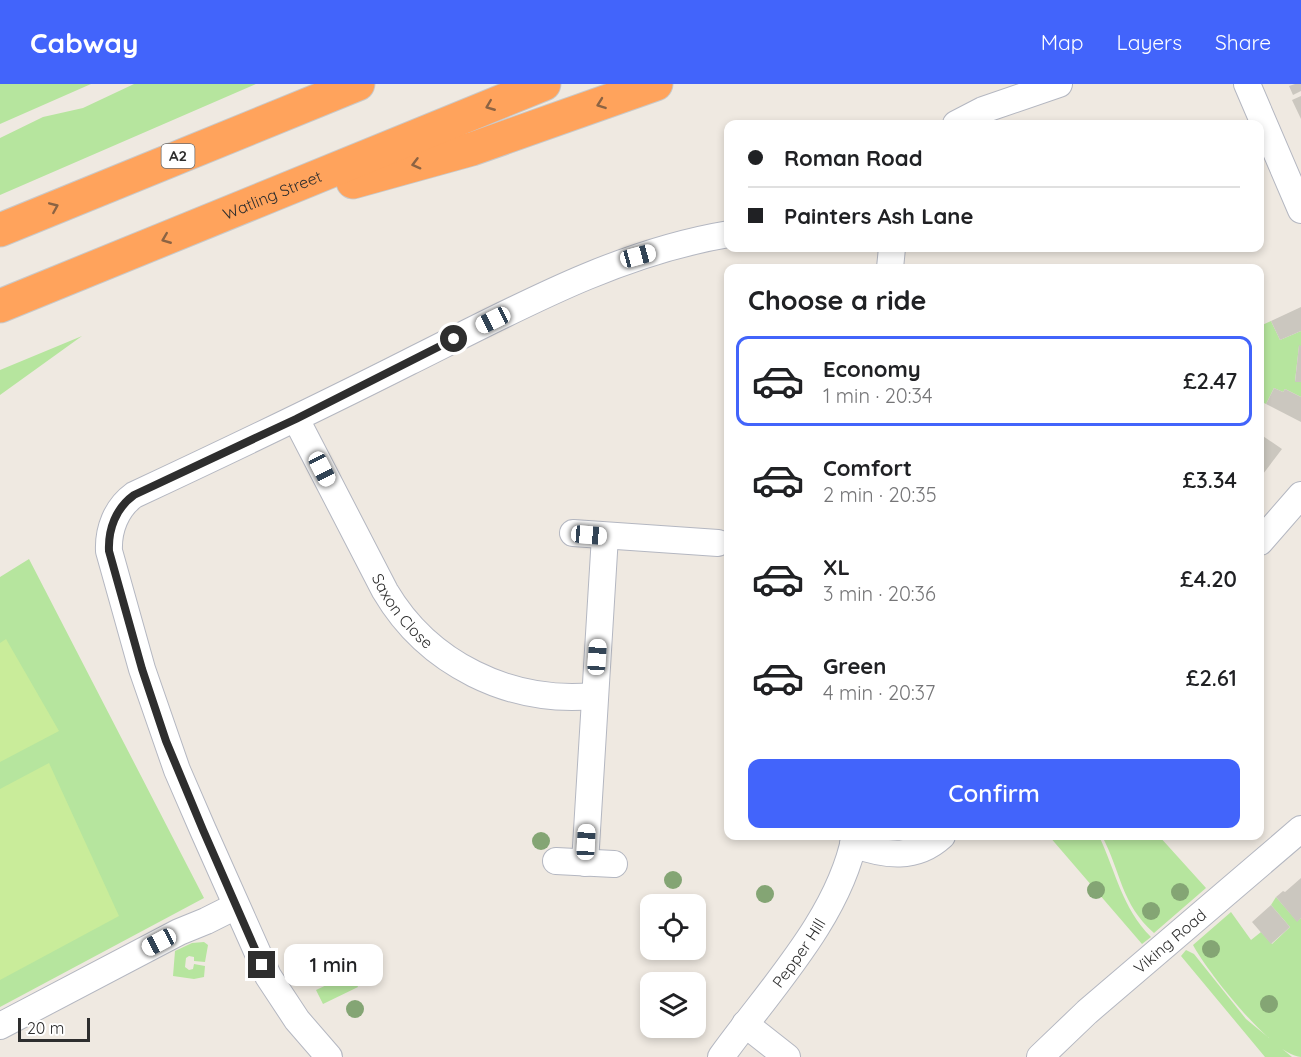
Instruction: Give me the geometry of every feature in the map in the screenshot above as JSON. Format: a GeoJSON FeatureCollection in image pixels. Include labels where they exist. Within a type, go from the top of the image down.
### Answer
{"type":"FeatureCollection","features":[{"type":"Feature","properties":{"kind":"highway"},"geometry":{"type":"LineString","coordinates":[[187,152],[304,84]]}},
{"type":"Feature","properties":{"kind":"highway","name":"A2"},"geometry":{"type":"LineString","coordinates":[[0,230],[358,84]]}},
{"type":"Feature","properties":{"kind":"highway","name":"Watling Street"},"geometry":{"type":"LineString","coordinates":[[0,306],[544,84]]}},
{"type":"Feature","properties":{"kind":"highway"},"geometry":{"type":"LineString","coordinates":[[220,217],[472,149],[656,84]]}},
{"type":"Feature","properties":{"kind":"street"},"geometry":{"type":"LineString","coordinates":[[964,120],[983,110],[1059,84]]}},
{"type":"Feature","properties":{"kind":"street"},"geometry":{"type":"LineString","coordinates":[[1246,84],[1262,120]]}},
{"type":"Feature","properties":{"kind":"street"},"geometry":{"type":"LineString","coordinates":[[1264,125],[1301,210]]}},
{"type":"Feature","properties":{"kind":"street"},"geometry":{"type":"LineString","coordinates":[[329,1057],[297,1020],[268,976],[166,741],[142,669],[109,551],[112,525],[122,507],[134,495],[296,419],[474,329],[596,272],[638,256],[687,242],[724,235]]}},
{"type":"Feature","properties":{"kind":"street","name":"Saxon Close"},"geometry":{"type":"LineString","coordinates":[[296,419],[385,591],[401,616],[425,642],[462,668],[498,684],[557,698],[594,696]]}},
{"type":"Feature","properties":{"kind":"street"},"geometry":{"type":"LineString","coordinates":[[1264,537],[1301,495]]}},
{"type":"Feature","properties":{"kind":"street"},"geometry":{"type":"LineString","coordinates":[[573,533],[718,543]]}},
{"type":"Feature","properties":{"kind":"street"},"geometry":{"type":"LineString","coordinates":[[585,862],[604,536]]}},
{"type":"Feature","properties":{"kind":"street","name":"Viking Road"},"geometry":{"type":"LineString","coordinates":[[1040,1057],[1077,1021],[1301,829]]}},
{"type":"Feature","properties":{"kind":"street"},"geometry":{"type":"LineString","coordinates":[[854,840],[871,851],[901,855],[931,846],[938,840]]}},
{"type":"Feature","properties":{"kind":"street","name":"Pepper Hill"},"geometry":{"type":"LineString","coordinates":[[721,1057],[819,923],[840,883],[854,840]]}},
{"type":"Feature","properties":{"kind":"street"},"geometry":{"type":"LineString","coordinates":[[556,861],[614,864]]}},
{"type":"Feature","properties":{"kind":"street"},"geometry":{"type":"LineString","coordinates":[[0,1026],[179,932],[236,906]]}},
{"type":"Feature","properties":{"kind":"street"},"geometry":{"type":"LineString","coordinates":[[745,1024],[786,1057]]}},
{"type":"Feature","properties":{"kind":"green space"},"geometry":{"type":"Polygon","coordinates":[[[0,84],[91,84],[0,124],[0,84]]]}},
{"type":"Feature","properties":{"kind":"green space"},"geometry":{"type":"Polygon","coordinates":[[[134,84],[256,84],[0,195],[0,138],[43,117],[83,108],[134,84]]]}},
{"type":"Feature","properties":{"kind":"green space"},"geometry":{"type":"Polygon","coordinates":[[[1271,321],[1280,340],[1301,331],[1295,381],[1301,382],[1301,397],[1285,389],[1283,392],[1274,388],[1266,404],[1264,403],[1264,324],[1271,321]]]}},
{"type":"Feature","properties":{"kind":"green space"},"geometry":{"type":"Polygon","coordinates":[[[82,336],[0,395],[0,370],[82,336]]]}},
{"type":"Feature","properties":{"kind":"green space"},"geometry":{"type":"Polygon","coordinates":[[[29,559],[204,898],[0,1007],[0,577],[29,559]]]}},
{"type":"Feature","properties":{"kind":"green space"},"geometry":{"type":"Polygon","coordinates":[[[6,639],[59,731],[0,762],[0,643],[6,639]]]}},
{"type":"Feature","properties":{"kind":"green space"},"geometry":{"type":"Polygon","coordinates":[[[49,763],[119,916],[0,980],[0,789],[49,763]]]}},
{"type":"Feature","properties":{"kind":"green space"},"geometry":{"type":"Polygon","coordinates":[[[1052,840],[1101,840],[1126,902],[1151,937],[1142,944],[1052,840]]]}},
{"type":"Feature","properties":{"kind":"green space"},"geometry":{"type":"Polygon","coordinates":[[[1104,840],[1163,840],[1206,888],[1154,933],[1143,922],[1128,899],[1104,840]]]}},
{"type":"Feature","properties":{"kind":"green space"},"geometry":{"type":"Polygon","coordinates":[[[1276,897],[1297,921],[1301,918],[1301,1057],[1289,1053],[1258,1028],[1226,991],[1193,945],[1231,912],[1251,940],[1261,932],[1272,944],[1290,927],[1271,905],[1276,897]]]}},
{"type":"Feature","properties":{"kind":"green space"},"geometry":{"type":"Polygon","coordinates":[[[204,942],[208,945],[205,962],[194,961],[194,957],[189,956],[186,958],[185,967],[189,970],[193,969],[194,964],[205,966],[204,977],[194,979],[173,976],[175,951],[192,943],[204,942]]]}},
{"type":"Feature","properties":{"kind":"green space"},"geometry":{"type":"Polygon","coordinates":[[[1186,950],[1194,954],[1246,1019],[1292,1057],[1265,1057],[1181,956],[1186,950]]]}},
{"type":"Feature","properties":{"kind":"green space"},"geometry":{"type":"Polygon","coordinates":[[[352,973],[358,987],[323,1004],[316,990],[352,973]]]}},
{"type":"Feature","properties":{"kind":"building"},"geometry":{"type":"Polygon","coordinates":[[[1301,84],[1301,91],[1293,95],[1289,86],[1301,84]]]}},
{"type":"Feature","properties":{"kind":"building"},"geometry":{"type":"Polygon","coordinates":[[[1301,96],[1301,119],[1292,100],[1301,96]]]}},
{"type":"Feature","properties":{"kind":"building"},"geometry":{"type":"Polygon","coordinates":[[[1301,307],[1301,331],[1280,340],[1271,321],[1301,307]]]}},
{"type":"Feature","properties":{"kind":"building"},"geometry":{"type":"Polygon","coordinates":[[[1299,345],[1301,346],[1301,382],[1295,382],[1299,345]]]}},
{"type":"Feature","properties":{"kind":"building"},"geometry":{"type":"Polygon","coordinates":[[[1274,388],[1283,392],[1285,389],[1301,397],[1301,422],[1266,404],[1274,388]]]}},
{"type":"Feature","properties":{"kind":"building"},"geometry":{"type":"Polygon","coordinates":[[[1264,437],[1282,449],[1264,473],[1264,437]]]}},
{"type":"Feature","properties":{"kind":"building"},"geometry":{"type":"Polygon","coordinates":[[[1301,878],[1301,918],[1297,922],[1276,897],[1301,878]]]}},
{"type":"Feature","properties":{"kind":"building"},"geometry":{"type":"Polygon","coordinates":[[[1271,905],[1290,927],[1271,944],[1252,922],[1271,905]]]}},
{"type":"Feature","properties":{"kind":"route"},"geometry":{"type":"LineString","coordinates":[[262,965],[177,770],[151,697],[109,551],[112,525],[122,507],[134,495],[296,419],[454,339]]}}]}
